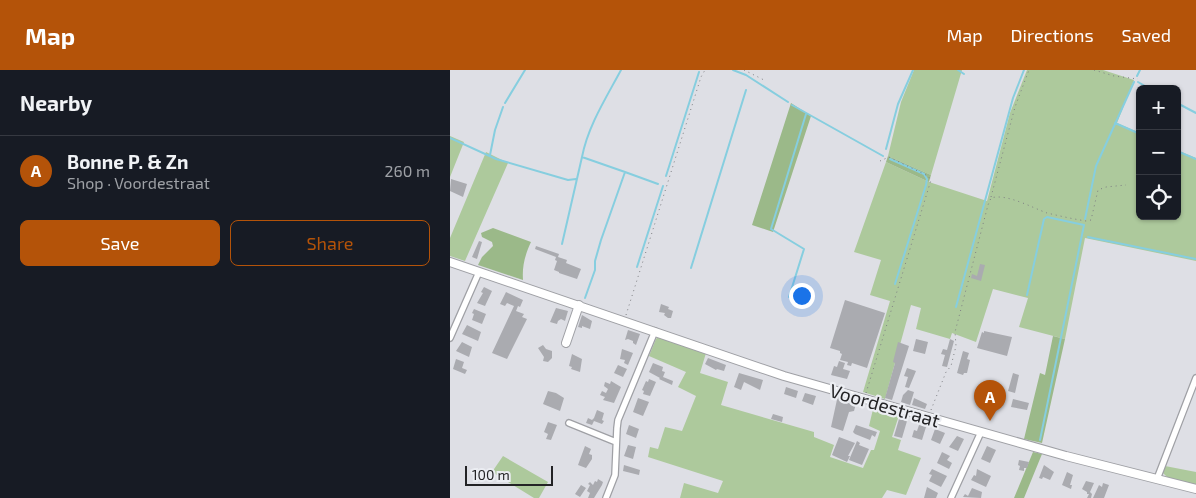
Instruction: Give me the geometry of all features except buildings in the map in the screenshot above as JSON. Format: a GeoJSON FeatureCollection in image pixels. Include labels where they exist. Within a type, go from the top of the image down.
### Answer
{"type":"FeatureCollection","features":[{"type":"Feature","properties":{"kind":"street","name":"Voordestraat"},"geometry":{"type":"LineString","coordinates":[[450,262],[784,376],[1066,456],[1196,490]]}},
{"type":"Feature","properties":{"kind":"street"},"geometry":{"type":"LineString","coordinates":[[450,338],[479,272]]}},
{"type":"Feature","properties":{"kind":"street"},"geometry":{"type":"LineString","coordinates":[[566,343],[579,305]]}},
{"type":"Feature","properties":{"kind":"street"},"geometry":{"type":"LineString","coordinates":[[606,498],[614,476],[618,420],[655,331]]}},
{"type":"Feature","properties":{"kind":"street"},"geometry":{"type":"LineString","coordinates":[[1157,479],[1196,378]]}},
{"type":"Feature","properties":{"kind":"street"},"geometry":{"type":"LineString","coordinates":[[569,423],[616,442]]}},
{"type":"Feature","properties":{"kind":"street"},"geometry":{"type":"LineString","coordinates":[[951,498],[981,432]]}},
{"type":"Feature","properties":{"kind":"path"},"geometry":{"type":"LineString","coordinates":[[624,320],[701,77],[706,70]]}},
{"type":"Feature","properties":{"kind":"path"},"geometry":{"type":"LineString","coordinates":[[744,70],[764,80]]}},
{"type":"Feature","properties":{"kind":"path"},"geometry":{"type":"LineString","coordinates":[[929,418],[946,372],[951,366],[956,346],[955,332],[988,205],[1016,107],[1029,70]]}},
{"type":"Feature","properties":{"kind":"path"},"geometry":{"type":"LineString","coordinates":[[1094,70],[1114,76],[1138,79]]}},
{"type":"Feature","properties":{"kind":"path"},"geometry":{"type":"LineString","coordinates":[[864,399],[931,180],[928,176],[889,157],[880,160]]}},
{"type":"Feature","properties":{"kind":"path"},"geometry":{"type":"LineString","coordinates":[[991,198],[996,196],[1006,198],[1048,213],[1086,221],[1091,220],[1098,190],[1106,187],[1126,185]]}},
{"type":"Feature","properties":{"kind":"green space"},"geometry":{"type":"Polygon","coordinates":[[[914,70],[962,70],[931,175],[888,156],[901,102],[914,70]]]}},
{"type":"Feature","properties":{"kind":"green space"},"geometry":{"type":"Polygon","coordinates":[[[1027,70],[1103,70],[1134,80],[1117,123],[1136,131],[1136,220],[1181,220],[1181,152],[1196,158],[1196,261],[1085,238],[1065,339],[1019,327],[1028,298],[993,289],[976,342],[952,333],[950,339],[916,329],[921,308],[911,305],[885,399],[863,392],[890,301],[870,295],[881,260],[854,252],[886,162],[929,182],[987,201],[1010,113],[1027,70]]]}},
{"type":"Feature","properties":{"kind":"green space"},"geometry":{"type":"Polygon","coordinates":[[[791,103],[811,116],[773,232],[752,225],[791,103]]]}},
{"type":"Feature","properties":{"kind":"green space"},"geometry":{"type":"Polygon","coordinates":[[[450,136],[464,142],[450,177],[450,136]]]}},
{"type":"Feature","properties":{"kind":"green space"},"geometry":{"type":"Polygon","coordinates":[[[486,152],[508,163],[465,261],[450,256],[450,238],[486,152]]]}},
{"type":"Feature","properties":{"kind":"green space"},"geometry":{"type":"Polygon","coordinates":[[[888,156],[931,175],[929,182],[886,162],[888,156]]]}},
{"type":"Feature","properties":{"kind":"green space"},"geometry":{"type":"Polygon","coordinates":[[[493,228],[531,242],[524,261],[523,280],[478,265],[482,257],[493,246],[492,242],[482,237],[481,233],[493,228]]]}},
{"type":"Feature","properties":{"kind":"green space"},"geometry":{"type":"Polygon","coordinates":[[[1053,336],[1065,339],[1042,443],[1024,439],[1040,373],[1045,375],[1053,336]]]}},
{"type":"Feature","properties":{"kind":"green space"},"geometry":{"type":"Polygon","coordinates":[[[658,337],[706,353],[700,373],[728,382],[721,405],[814,432],[814,437],[834,445],[830,457],[863,468],[871,450],[874,450],[880,431],[869,426],[874,405],[900,412],[892,437],[901,440],[898,450],[921,458],[906,495],[887,490],[882,498],[680,498],[684,483],[718,493],[723,481],[648,457],[650,447],[658,449],[665,427],[682,431],[696,396],[678,387],[686,372],[649,356],[658,337]]]}},
{"type":"Feature","properties":{"kind":"green space"},"geometry":{"type":"Polygon","coordinates":[[[1033,452],[1042,454],[1024,498],[1014,498],[1033,452]]]}},
{"type":"Feature","properties":{"kind":"green space"},"geometry":{"type":"Polygon","coordinates":[[[503,456],[548,482],[539,498],[534,498],[492,472],[503,456]]]}},
{"type":"Feature","properties":{"kind":"green space"},"geometry":{"type":"Polygon","coordinates":[[[1165,466],[1196,472],[1196,485],[1167,477],[1163,473],[1165,466]]]}},
{"type":"Feature","properties":{"kind":"waterway"},"geometry":{"type":"LineString","coordinates":[[505,103],[525,70]]}},
{"type":"Feature","properties":{"kind":"waterway"},"geometry":{"type":"LineString","coordinates":[[585,298],[595,270],[595,261],[601,240],[625,172],[582,157],[593,123],[621,70]]}},
{"type":"Feature","properties":{"kind":"waterway"},"geometry":{"type":"LineString","coordinates":[[733,70],[746,75],[788,102]]}},
{"type":"Feature","properties":{"kind":"waterway"},"geometry":{"type":"LineString","coordinates":[[886,149],[898,104],[913,70]]}},
{"type":"Feature","properties":{"kind":"waterway"},"geometry":{"type":"LineString","coordinates":[[958,70],[964,74]]}},
{"type":"Feature","properties":{"kind":"waterway"},"geometry":{"type":"LineString","coordinates":[[956,307],[1013,98],[1024,70]]}},
{"type":"Feature","properties":{"kind":"waterway"},"geometry":{"type":"LineString","coordinates":[[1137,76],[1140,70]]}},
{"type":"Feature","properties":{"kind":"waterway"},"geometry":{"type":"LineString","coordinates":[[666,176],[699,72]]}},
{"type":"Feature","properties":{"kind":"waterway"},"geometry":{"type":"LineString","coordinates":[[1085,219],[1096,166],[1134,82]]}},
{"type":"Feature","properties":{"kind":"waterway"},"geometry":{"type":"LineString","coordinates":[[1138,82],[1143,85]]}},
{"type":"Feature","properties":{"kind":"waterway"},"geometry":{"type":"LineString","coordinates":[[691,268],[746,90]]}},
{"type":"Feature","properties":{"kind":"waterway"},"geometry":{"type":"LineString","coordinates":[[792,105],[883,156]]}},
{"type":"Feature","properties":{"kind":"waterway"},"geometry":{"type":"LineString","coordinates":[[1181,105],[1196,113]]}},
{"type":"Feature","properties":{"kind":"waterway"},"geometry":{"type":"LineString","coordinates":[[490,155],[495,130],[503,107]]}},
{"type":"Feature","properties":{"kind":"waterway"},"geometry":{"type":"LineString","coordinates":[[789,297],[804,249],[771,229],[806,114]]}},
{"type":"Feature","properties":{"kind":"waterway"},"geometry":{"type":"LineString","coordinates":[[1115,123],[1136,132]]}},
{"type":"Feature","properties":{"kind":"waterway"},"geometry":{"type":"LineString","coordinates":[[450,138],[496,159],[568,180],[576,179]]}},
{"type":"Feature","properties":{"kind":"waterway"},"geometry":{"type":"LineString","coordinates":[[1181,153],[1196,159]]}},
{"type":"Feature","properties":{"kind":"waterway"},"geometry":{"type":"LineString","coordinates":[[562,244],[582,157]]}},
{"type":"Feature","properties":{"kind":"waterway"},"geometry":{"type":"LineString","coordinates":[[890,159],[924,174],[927,179],[895,284]]}},
{"type":"Feature","properties":{"kind":"waterway"},"geometry":{"type":"LineString","coordinates":[[625,172],[658,184]]}},
{"type":"Feature","properties":{"kind":"waterway"},"geometry":{"type":"LineString","coordinates":[[637,267],[663,186]]}},
{"type":"Feature","properties":{"kind":"waterway"},"geometry":{"type":"LineString","coordinates":[[1027,295],[1044,219],[1047,217],[1084,225],[1040,440]]}},
{"type":"Feature","properties":{"kind":"waterway"},"geometry":{"type":"LineString","coordinates":[[1088,237],[1196,259]]}},
{"type":"Feature","properties":{"kind":"place","name":"Bonne P. & Zn"},"geometry":{"type":"Point","coordinates":[990,421]}}]}
